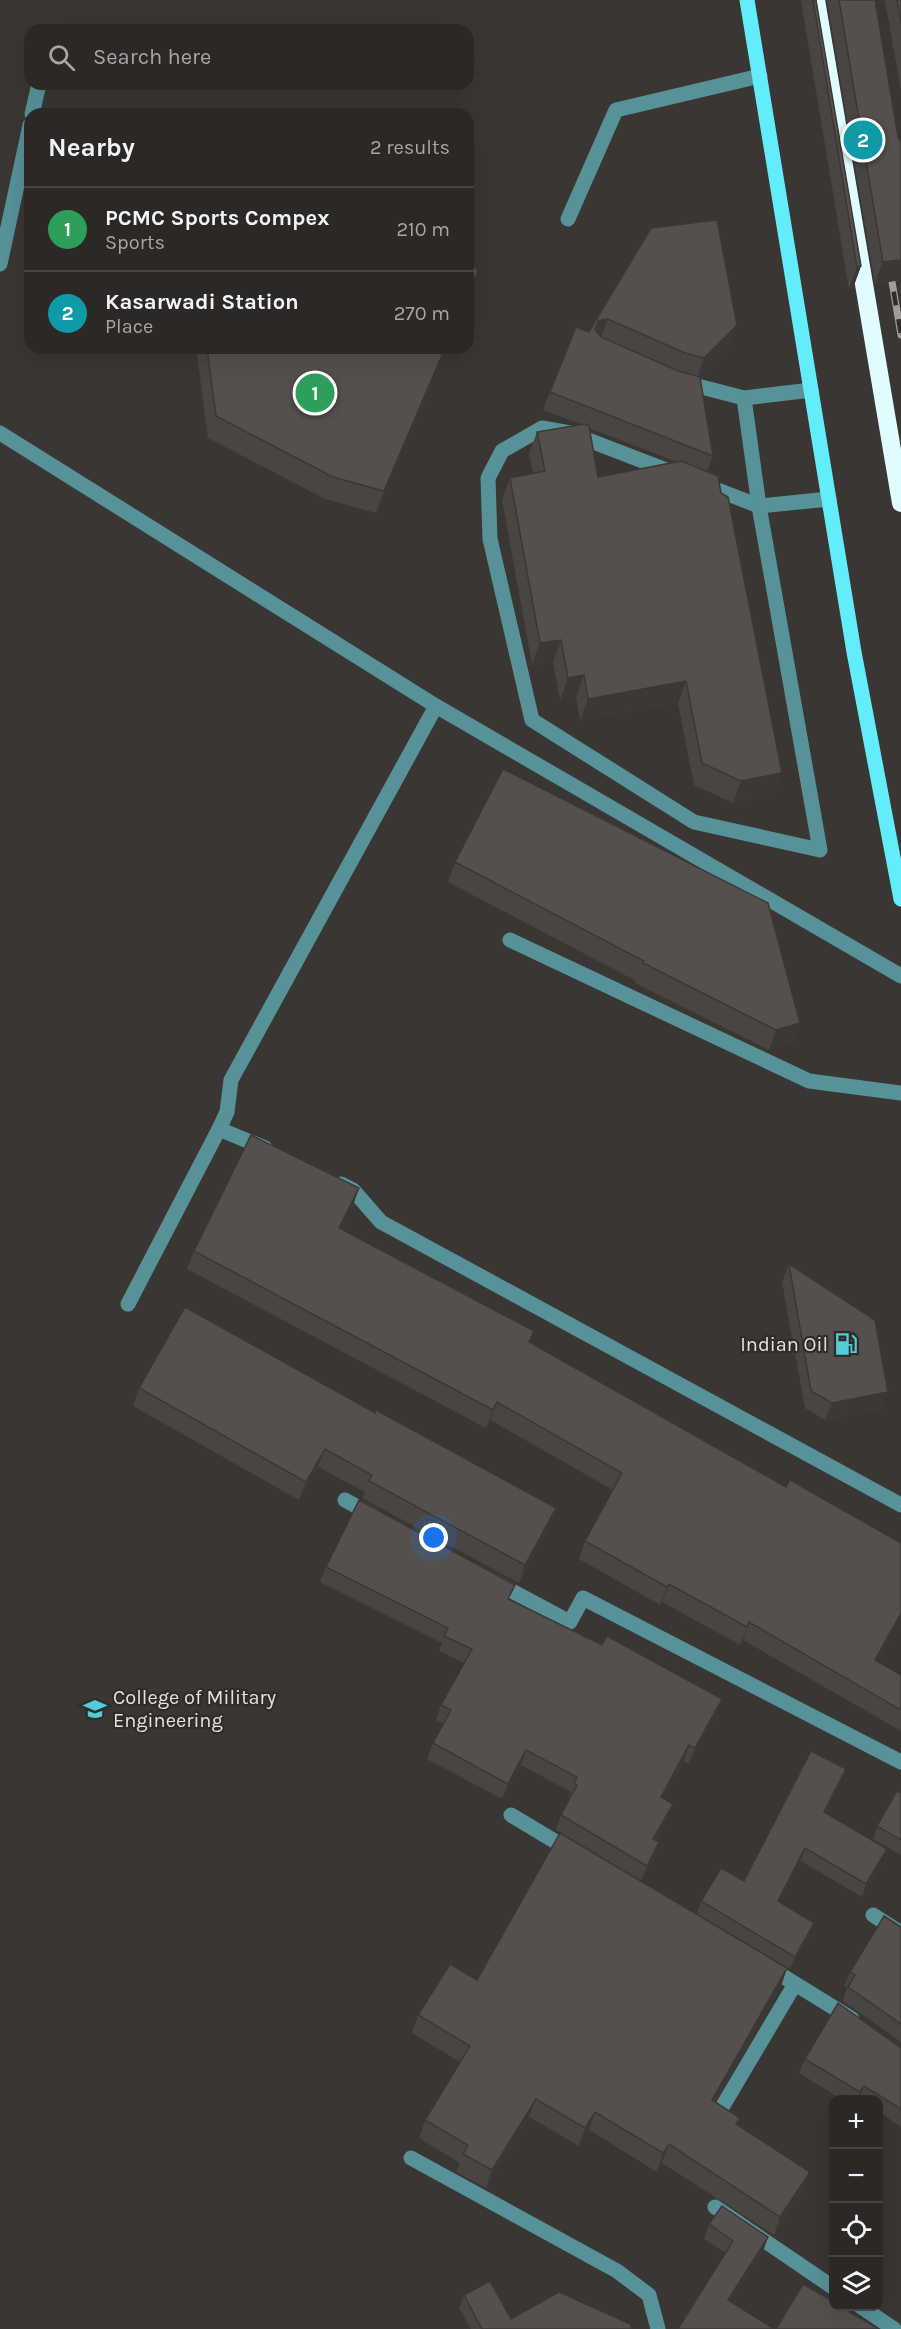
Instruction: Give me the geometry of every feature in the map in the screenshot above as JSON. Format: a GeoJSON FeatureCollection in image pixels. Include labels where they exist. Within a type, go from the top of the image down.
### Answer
{"type":"FeatureCollection","features":[{"type":"Feature","properties":{"kind":"highway"},"geometry":{"type":"LineString","coordinates":[[816,0],[901,503]]}},
{"type":"Feature","properties":{"kind":"main road"},"geometry":{"type":"LineString","coordinates":[[747,0],[855,652],[901,899]]}},
{"type":"Feature","properties":{"kind":"street"},"geometry":{"type":"LineString","coordinates":[[568,219],[616,110],[760,76]]}},
{"type":"Feature","properties":{"kind":"street"},"geometry":{"type":"LineString","coordinates":[[33,108],[38,90]]}},
{"type":"Feature","properties":{"kind":"street"},"geometry":{"type":"LineString","coordinates":[[0,264],[24,153]]}},
{"type":"Feature","properties":{"kind":"street"},"geometry":{"type":"LineString","coordinates":[[666,376],[744,398],[811,390]]}},
{"type":"Feature","properties":{"kind":"street"},"geometry":{"type":"LineString","coordinates":[[744,398],[759,506],[820,850],[694,822],[532,720],[490,539],[488,478],[502,451],[542,428],[570,433],[759,506],[829,499]]}},
{"type":"Feature","properties":{"kind":"street"},"geometry":{"type":"LineString","coordinates":[[0,433],[436,706],[901,976]]}},
{"type":"Feature","properties":{"kind":"street"},"geometry":{"type":"LineString","coordinates":[[129,1304],[227,1112],[231,1080],[436,706]]}},
{"type":"Feature","properties":{"kind":"street"},"geometry":{"type":"LineString","coordinates":[[510,940],[809,1081],[901,1093]]}},
{"type":"Feature","properties":{"kind":"street"},"geometry":{"type":"LineString","coordinates":[[219,1129],[284,1157]]}},
{"type":"Feature","properties":{"kind":"street"},"geometry":{"type":"LineString","coordinates":[[323,1176],[353,1190],[381,1222],[901,1505]]}},
{"type":"Feature","properties":{"kind":"street"},"geometry":{"type":"LineString","coordinates":[[345,1500],[386,1523]]}},
{"type":"Feature","properties":{"kind":"street"},"geometry":{"type":"LineString","coordinates":[[478,1572],[570,1622],[583,1598],[901,1762]]}},
{"type":"Feature","properties":{"kind":"street"},"geometry":{"type":"LineString","coordinates":[[511,1815],[582,1857]]}},
{"type":"Feature","properties":{"kind":"street"},"geometry":{"type":"LineString","coordinates":[[873,1915],[901,1933]]}},
{"type":"Feature","properties":{"kind":"street"},"geometry":{"type":"LineString","coordinates":[[754,1960],[866,2029]]}},
{"type":"Feature","properties":{"kind":"street"},"geometry":{"type":"LineString","coordinates":[[721,2109],[795,1984]]}},
{"type":"Feature","properties":{"kind":"street"},"geometry":{"type":"LineString","coordinates":[[411,2157],[617,2271],[649,2295],[658,2329]]}},
{"type":"Feature","properties":{"kind":"street"},"geometry":{"type":"LineString","coordinates":[[715,2207],[829,2286]]}},
{"type":"Feature","properties":{"kind":"street"},"geometry":{"type":"LineString","coordinates":[[866,2311],[894,2329]]}},
{"type":"Feature","properties":{"kind":"building"},"geometry":{"type":"Polygon","coordinates":[[[813,0],[816,0],[861,266],[857,267],[813,0]]]}},
{"type":"Feature","properties":{"kind":"building"},"geometry":{"type":"Polygon","coordinates":[[[839,0],[875,0],[898,137],[901,143],[901,260],[883,262],[839,0]]]}},
{"type":"Feature","properties":{"kind":"building"},"geometry":{"type":"Polygon","coordinates":[[[897,0],[901,0],[901,23],[897,0]]]}},
{"type":"Feature","properties":{"kind":"building"},"geometry":{"type":"Polygon","coordinates":[[[717,220],[737,325],[704,358],[685,353],[608,319],[598,321],[595,330],[601,337],[678,371],[700,377],[713,456],[550,392],[576,327],[589,332],[651,228],[717,220]]]}},
{"type":"Feature","properties":{"kind":"building"},"geometry":{"type":"Polygon","coordinates":[[[474,265],[478,271],[474,281],[474,265]]]}},
{"type":"Feature","properties":{"kind":"building"},"geometry":{"type":"Polygon","coordinates":[[[208,354],[442,354],[384,491],[333,477],[216,416],[208,354]]]}},
{"type":"Feature","properties":{"kind":"building"},"geometry":{"type":"Polygon","coordinates":[[[584,424],[589,426],[598,477],[681,461],[718,476],[721,493],[728,497],[782,773],[741,781],[702,763],[686,681],[588,699],[584,675],[568,678],[561,640],[540,643],[510,478],[545,471],[537,432],[584,424]]]}},
{"type":"Feature","properties":{"kind":"building"},"geometry":{"type":"Polygon","coordinates":[[[503,769],[768,903],[800,1023],[776,1030],[643,963],[644,961],[455,862],[503,769]]]}},
{"type":"Feature","properties":{"kind":"building"},"geometry":{"type":"Polygon","coordinates":[[[251,1135],[359,1188],[339,1228],[534,1331],[529,1342],[786,1487],[790,1480],[901,1543],[901,1613],[875,1660],[901,1675],[901,1710],[749,1622],[747,1627],[669,1584],[667,1587],[585,1541],[622,1473],[497,1402],[493,1410],[194,1251],[251,1135]]]}},
{"type":"Feature","properties":{"kind":"building"},"geometry":{"type":"Polygon","coordinates":[[[789,1264],[875,1320],[888,1392],[832,1403],[811,1391],[789,1264]]]}},
{"type":"Feature","properties":{"kind":"building"},"geometry":{"type":"Polygon","coordinates":[[[185,1307],[375,1413],[376,1410],[556,1508],[525,1565],[369,1481],[372,1475],[325,1449],[306,1482],[139,1388],[185,1307]]]}},
{"type":"Feature","properties":{"kind":"building"},"geometry":{"type":"Polygon","coordinates":[[[359,1500],[515,1585],[508,1599],[602,1645],[607,1636],[722,1699],[695,1748],[689,1745],[661,1797],[673,1804],[653,1839],[659,1842],[647,1866],[561,1815],[577,1785],[574,1783],[577,1777],[526,1750],[508,1784],[433,1743],[451,1710],[441,1705],[472,1649],[444,1636],[448,1628],[326,1567],[359,1500]]]}},
{"type":"Feature","properties":{"kind":"building"},"geometry":{"type":"Polygon","coordinates":[[[811,1751],[846,1769],[824,1812],[887,1849],[866,1884],[805,1848],[778,1901],[814,1923],[795,1957],[701,1901],[721,1868],[744,1881],[811,1751]]]}},
{"type":"Feature","properties":{"kind":"building"},"geometry":{"type":"Polygon","coordinates":[[[897,1791],[901,1793],[901,1840],[877,1826],[897,1791]]]}},
{"type":"Feature","properties":{"kind":"building"},"geometry":{"type":"Polygon","coordinates":[[[560,1833],[787,1968],[712,2100],[740,2118],[736,2124],[810,2172],[780,2217],[669,2144],[663,2153],[595,2112],[585,2128],[536,2099],[492,2170],[463,2154],[468,2145],[425,2120],[470,2046],[418,2015],[450,1964],[477,1980],[560,1833]]]}},
{"type":"Feature","properties":{"kind":"building"},"geometry":{"type":"Polygon","coordinates":[[[884,1916],[901,1927],[901,2024],[848,1987],[855,1975],[850,1972],[884,1916]]]}},
{"type":"Feature","properties":{"kind":"building"},"geometry":{"type":"Polygon","coordinates":[[[838,2003],[901,2048],[901,2109],[883,2098],[883,2095],[878,2095],[864,2086],[860,2092],[805,2059],[838,2003]]]}},
{"type":"Feature","properties":{"kind":"building"},"geometry":{"type":"Polygon","coordinates":[[[722,2206],[768,2237],[728,2300],[774,2329],[678,2329],[733,2241],[709,2224],[722,2206]]]}},
{"type":"Feature","properties":{"kind":"building"},"geometry":{"type":"Polygon","coordinates":[[[490,2281],[511,2319],[559,2292],[630,2324],[632,2329],[482,2329],[464,2295],[490,2281]]]}},
{"type":"Feature","properties":{"kind":"building"},"geometry":{"type":"Polygon","coordinates":[[[803,2284],[829,2299],[829,2311],[848,2311],[879,2329],[776,2329],[803,2284]]]}},
{"type":"Feature","properties":{"kind":"railway"},"geometry":{"type":"LineString","coordinates":[[889,264],[901,335]]}},
{"type":"Feature","properties":{"kind":"place","name":"Kasarwadi Station"},"geometry":{"type":"Point","coordinates":[863,140]}},
{"type":"Feature","properties":{"kind":"place","name":"PCMC Sports Compex"},"geometry":{"type":"Point","coordinates":[315,393]}},
{"type":"Feature","properties":{"kind":"place","name":"Indian Oil"},"geometry":{"type":"Point","coordinates":[846,1344]}},
{"type":"Feature","properties":{"kind":"place","name":"College of Military Engineering"},"geometry":{"type":"Point","coordinates":[95,1709]}}]}
